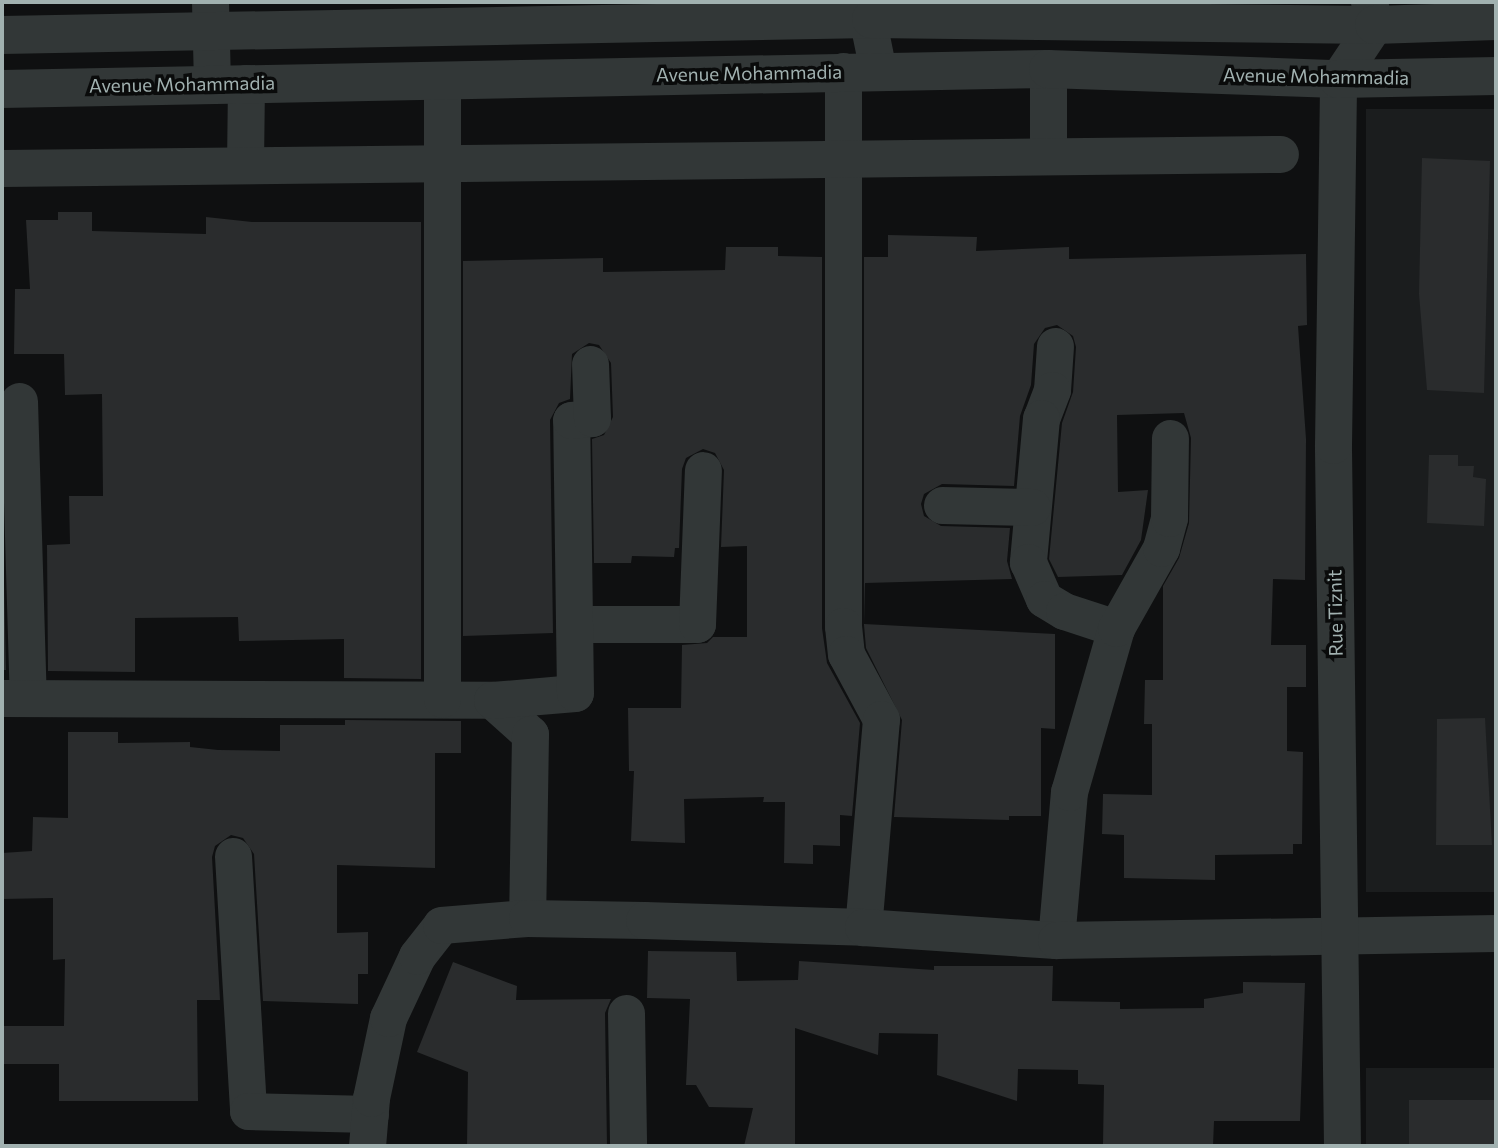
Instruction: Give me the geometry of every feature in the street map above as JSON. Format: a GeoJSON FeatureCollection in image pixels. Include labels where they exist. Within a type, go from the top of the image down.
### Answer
{"type":"FeatureCollection","features":[{"type":"Feature","properties":{"kind":"street"},"geometry":{"type":"LineString","coordinates":[[863,927],[881,719],[846,654],[843,626],[841,159],[860,71],[867,10]]}},
{"type":"Feature","properties":{"kind":"street"},"geometry":{"type":"LineString","coordinates":[[2,36],[211,18],[867,10],[1371,14],[1496,21]]}},
{"type":"Feature","properties":{"kind":"street"},"geometry":{"type":"LineString","coordinates":[[1338,79],[1371,14]]}},
{"type":"Feature","properties":{"kind":"street"},"geometry":{"type":"LineString","coordinates":[[211,18],[229,83],[245,165]]}},
{"type":"Feature","properties":{"kind":"street"},"geometry":{"type":"LineString","coordinates":[[1048,69],[1048,156]]}},
{"type":"Feature","properties":{"kind":"street","name":"Avenue Mohammadia"},"geometry":{"type":"LineString","coordinates":[[2,89],[1048,69],[1338,79],[1496,76]]}},
{"type":"Feature","properties":{"kind":"street","name":"Rue Tiznit"},"geometry":{"type":"LineString","coordinates":[[1338,79],[1333,445],[1342,1146]]}},
{"type":"Feature","properties":{"kind":"street"},"geometry":{"type":"LineString","coordinates":[[442,80],[442,699]]}},
{"type":"Feature","properties":{"kind":"street"},"geometry":{"type":"LineString","coordinates":[[2,168],[1280,153]]}},
{"type":"Feature","properties":{"kind":"street"},"geometry":{"type":"LineString","coordinates":[[1055,346],[1052,390],[1041,418],[1028,562],[1044,599],[1064,611],[1116,628]]}},
{"type":"Feature","properties":{"kind":"street"},"geometry":{"type":"LineString","coordinates":[[19,401],[15,698],[492,700],[575,693],[571,420],[592,418],[590,364]]}},
{"type":"Feature","properties":{"kind":"street"},"geometry":{"type":"LineString","coordinates":[[1056,940],[1069,792],[1116,628],[1161,548],[1169,518],[1170,438]]}},
{"type":"Feature","properties":{"kind":"street"},"geometry":{"type":"LineString","coordinates":[[574,624],[697,624],[703,470]]}},
{"type":"Feature","properties":{"kind":"street"},"geometry":{"type":"LineString","coordinates":[[942,505],[1032,507]]}},
{"type":"Feature","properties":{"kind":"street"},"geometry":{"type":"LineString","coordinates":[[492,700],[530,734],[527,918]]}},
{"type":"Feature","properties":{"kind":"street"},"geometry":{"type":"LineString","coordinates":[[233,856],[248,1111],[368,1130],[388,1018],[417,956],[441,925],[527,918],[863,927],[1056,940],[1496,933]]}},
{"type":"Feature","properties":{"kind":"street"},"geometry":{"type":"LineString","coordinates":[[626,1013],[628,1146]]}},
{"type":"Feature","properties":{"kind":"shaded area"},"geometry":{"type":"Polygon","coordinates":[[[1366,109],[1496,109],[1496,892],[1366,892],[1366,109]]]}},
{"type":"Feature","properties":{"kind":"shaded area"},"geometry":{"type":"Polygon","coordinates":[[[1366,1068],[1496,1068],[1496,1146],[1366,1146],[1366,1068]]]}},
{"type":"Feature","properties":{"kind":"building"},"geometry":{"type":"Polygon","coordinates":[[[1422,158],[1490,161],[1484,393],[1427,390],[1419,294],[1422,158]]]}},
{"type":"Feature","properties":{"kind":"building"},"geometry":{"type":"Polygon","coordinates":[[[58,212],[92,212],[92,231],[206,234],[206,217],[252,222],[421,222],[421,679],[344,678],[344,639],[239,641],[238,617],[135,618],[135,672],[48,671],[47,545],[70,544],[69,496],[103,496],[102,394],[65,395],[64,354],[14,354],[15,289],[30,289],[26,220],[58,220],[58,212]]]}},
{"type":"Feature","properties":{"kind":"building"},"geometry":{"type":"Polygon","coordinates":[[[888,235],[977,237],[976,251],[1069,247],[1069,259],[1306,254],[1307,325],[1298,326],[1306,439],[1305,580],[1273,579],[1271,645],[1306,645],[1306,687],[1287,687],[1287,751],[1303,752],[1302,844],[1293,844],[1293,854],[1215,855],[1215,880],[1124,878],[1124,835],[1102,834],[1103,794],[1152,795],[1152,724],[1144,724],[1145,680],[1163,680],[1163,586],[1179,558],[1189,523],[1191,438],[1184,413],[1117,415],[1118,492],[1148,490],[1141,540],[1122,575],[1058,577],[1049,559],[1062,423],[1073,392],[1076,347],[1073,336],[1057,325],[1045,328],[1034,344],[1031,385],[1020,416],[1014,486],[942,484],[924,494],[921,504],[924,516],[941,526],[1010,528],[1007,561],[1012,579],[865,583],[864,624],[864,257],[888,257],[888,235]]]}},
{"type":"Feature","properties":{"kind":"building"},"geometry":{"type":"Polygon","coordinates":[[[726,247],[778,247],[778,256],[822,257],[822,628],[827,663],[860,723],[852,816],[840,815],[840,846],[813,845],[813,864],[784,863],[785,802],[763,802],[764,797],[684,799],[685,843],[631,841],[634,771],[629,771],[628,708],[681,708],[682,645],[707,643],[713,637],[747,637],[747,546],[721,547],[724,470],[715,453],[703,449],[686,458],[682,469],[679,548],[675,548],[674,557],[632,556],[631,563],[594,563],[592,439],[604,435],[613,417],[611,363],[599,345],[589,343],[572,354],[570,399],[559,403],[550,420],[553,633],[463,636],[463,261],[603,258],[603,272],[725,270],[726,247]]]}},
{"type":"Feature","properties":{"kind":"building"},"geometry":{"type":"Polygon","coordinates":[[[1429,455],[1458,455],[1458,466],[1474,466],[1473,477],[1486,479],[1484,526],[1427,523],[1429,455]]]}},
{"type":"Feature","properties":{"kind":"building"},"geometry":{"type":"Polygon","coordinates":[[[4,583],[6,670],[2,670],[4,583]]]}},
{"type":"Feature","properties":{"kind":"building"},"geometry":{"type":"Polygon","coordinates":[[[864,624],[1055,634],[1055,729],[1041,728],[1041,816],[1009,816],[1009,820],[894,817],[902,720],[866,648],[864,624]]]}},
{"type":"Feature","properties":{"kind":"building"},"geometry":{"type":"Polygon","coordinates":[[[1485,718],[1492,845],[1436,845],[1437,719],[1485,718]]]}},
{"type":"Feature","properties":{"kind":"building"},"geometry":{"type":"Polygon","coordinates":[[[345,720],[461,721],[461,753],[435,753],[435,868],[337,865],[337,933],[368,932],[368,974],[358,974],[358,1004],[263,1001],[254,854],[243,838],[231,835],[215,846],[212,857],[220,1000],[197,1000],[198,1101],[59,1101],[59,1064],[2,1064],[2,1026],[64,1026],[65,959],[53,960],[53,898],[2,899],[2,853],[32,851],[33,817],[68,818],[68,732],[118,732],[118,743],[190,742],[190,747],[218,750],[280,751],[280,725],[345,725],[345,720]]]}},
{"type":"Feature","properties":{"kind":"building"},"geometry":{"type":"Polygon","coordinates":[[[648,951],[736,952],[737,981],[798,980],[799,961],[934,970],[934,966],[1053,966],[1052,1001],[1120,1002],[1120,1009],[1204,1008],[1204,999],[1243,993],[1243,982],[1305,983],[1300,1121],[1214,1121],[1213,1146],[1103,1144],[1104,1085],[1078,1084],[1078,1070],[1018,1069],[1017,1101],[937,1075],[938,1034],[879,1033],[878,1055],[795,1028],[795,1146],[744,1146],[753,1108],[709,1107],[696,1085],[686,1085],[690,999],[647,998],[648,951]]]}},
{"type":"Feature","properties":{"kind":"building"},"geometry":{"type":"Polygon","coordinates":[[[453,962],[517,986],[516,1000],[611,999],[605,1013],[607,1146],[467,1146],[468,1072],[417,1052],[453,962]]]}},
{"type":"Feature","properties":{"kind":"building"},"geometry":{"type":"Polygon","coordinates":[[[1409,1100],[1496,1100],[1496,1146],[1409,1146],[1409,1100]]]}}]}
